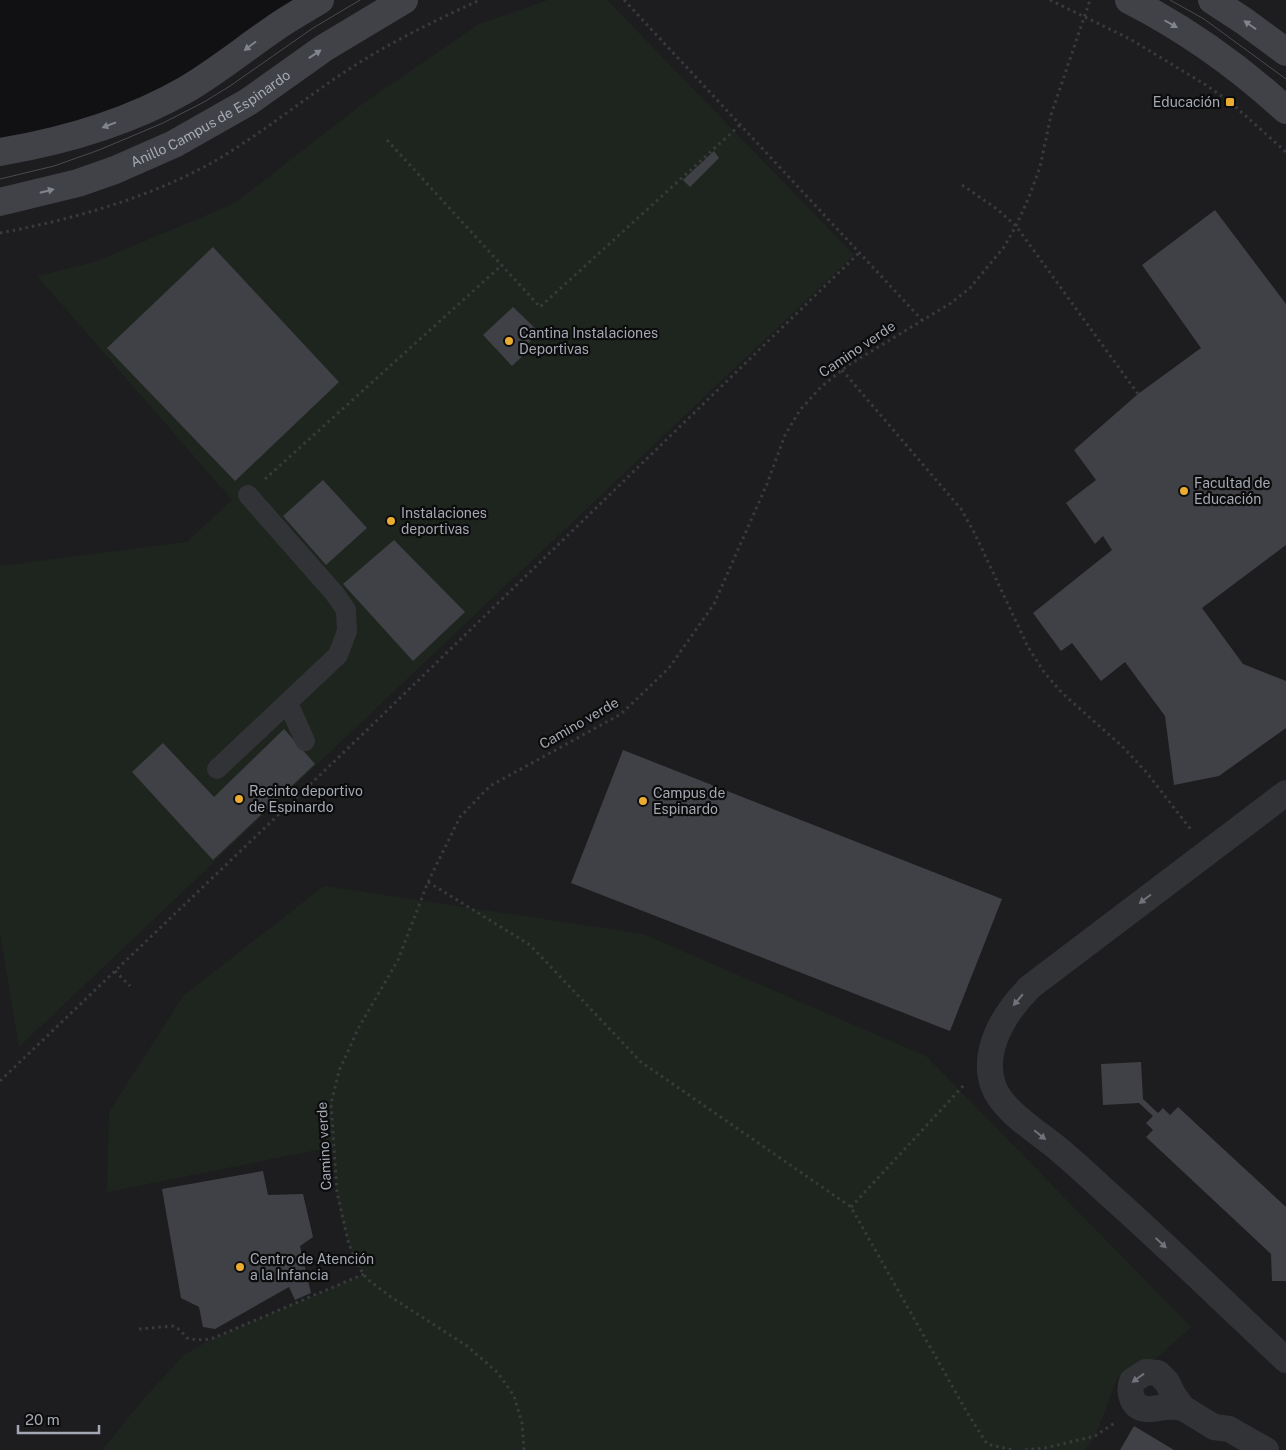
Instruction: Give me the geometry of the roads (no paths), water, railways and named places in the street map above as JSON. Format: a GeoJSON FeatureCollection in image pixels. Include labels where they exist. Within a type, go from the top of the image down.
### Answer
{"type":"FeatureCollection","features":[{"type":"Feature","properties":{"kind":"main road"},"geometry":{"type":"LineString","coordinates":[[0,152],[102,128],[145,111],[187,89],[228,63],[272,30],[320,0]]}},
{"type":"Feature","properties":{"kind":"main road","name":"Anillo Campus de Espinardo"},"geometry":{"type":"LineString","coordinates":[[0,202],[78,183],[115,170],[174,144],[248,102],[324,48],[404,0]]}},
{"type":"Feature","properties":{"kind":"main road"},"geometry":{"type":"LineString","coordinates":[[1129,0],[1183,30],[1232,65],[1286,110]]}},
{"type":"Feature","properties":{"kind":"main road"},"geometry":{"type":"LineString","coordinates":[[1212,0],[1286,52]]}},
{"type":"Feature","properties":{"kind":"street"},"geometry":{"type":"LineString","coordinates":[[217,769],[338,654],[347,631],[346,610],[335,594],[248,495]]}},
{"type":"Feature","properties":{"kind":"street"},"geometry":{"type":"LineString","coordinates":[[288,702],[305,740]]}},
{"type":"Feature","properties":{"kind":"street"},"geometry":{"type":"LineString","coordinates":[[1286,792],[1030,987],[1018,999],[1006,1016],[996,1036],[990,1056],[990,1073],[994,1090],[1013,1113],[1104,1190],[1286,1360]]}},
{"type":"Feature","properties":{"kind":"street"},"geometry":{"type":"LineString","coordinates":[[1184,1408],[1173,1406],[1139,1408],[1130,1395],[1132,1381],[1146,1372],[1154,1372],[1163,1376],[1174,1396],[1184,1408],[1214,1427],[1229,1429],[1266,1450]]}},
{"type":"Feature","properties":{"kind":"street"},"geometry":{"type":"LineString","coordinates":[[1214,1427],[1221,1442],[1237,1450]]}},
{"type":"Feature","properties":{"kind":"tram line"},"geometry":{"type":"LineString","coordinates":[[0,179],[54,166],[99,150],[163,123],[230,86],[313,28],[360,0]]}},
{"type":"Feature","properties":{"kind":"tram line"},"geometry":{"type":"LineString","coordinates":[[1170,0],[1204,19],[1286,79]]}},
{"type":"Feature","properties":{"kind":"place","name":"Educación"},"geometry":{"type":"Point","coordinates":[1230,102]}},
{"type":"Feature","properties":{"kind":"place","name":"Cantina Instalaciones Deportivas"},"geometry":{"type":"Point","coordinates":[509,341]}},
{"type":"Feature","properties":{"kind":"place","name":"Facultad de Educación"},"geometry":{"type":"Point","coordinates":[1184,491]}},
{"type":"Feature","properties":{"kind":"place","name":"Instalaciones deportivas"},"geometry":{"type":"Point","coordinates":[391,521]}},
{"type":"Feature","properties":{"kind":"place","name":"Recinto deportivo de Espinardo"},"geometry":{"type":"Point","coordinates":[239,799]}},
{"type":"Feature","properties":{"kind":"place","name":"Campus de Espinardo"},"geometry":{"type":"Point","coordinates":[643,801]}},
{"type":"Feature","properties":{"kind":"place","name":"Centro de Atención a la Infancia"},"geometry":{"type":"Point","coordinates":[240,1267]}}]}
